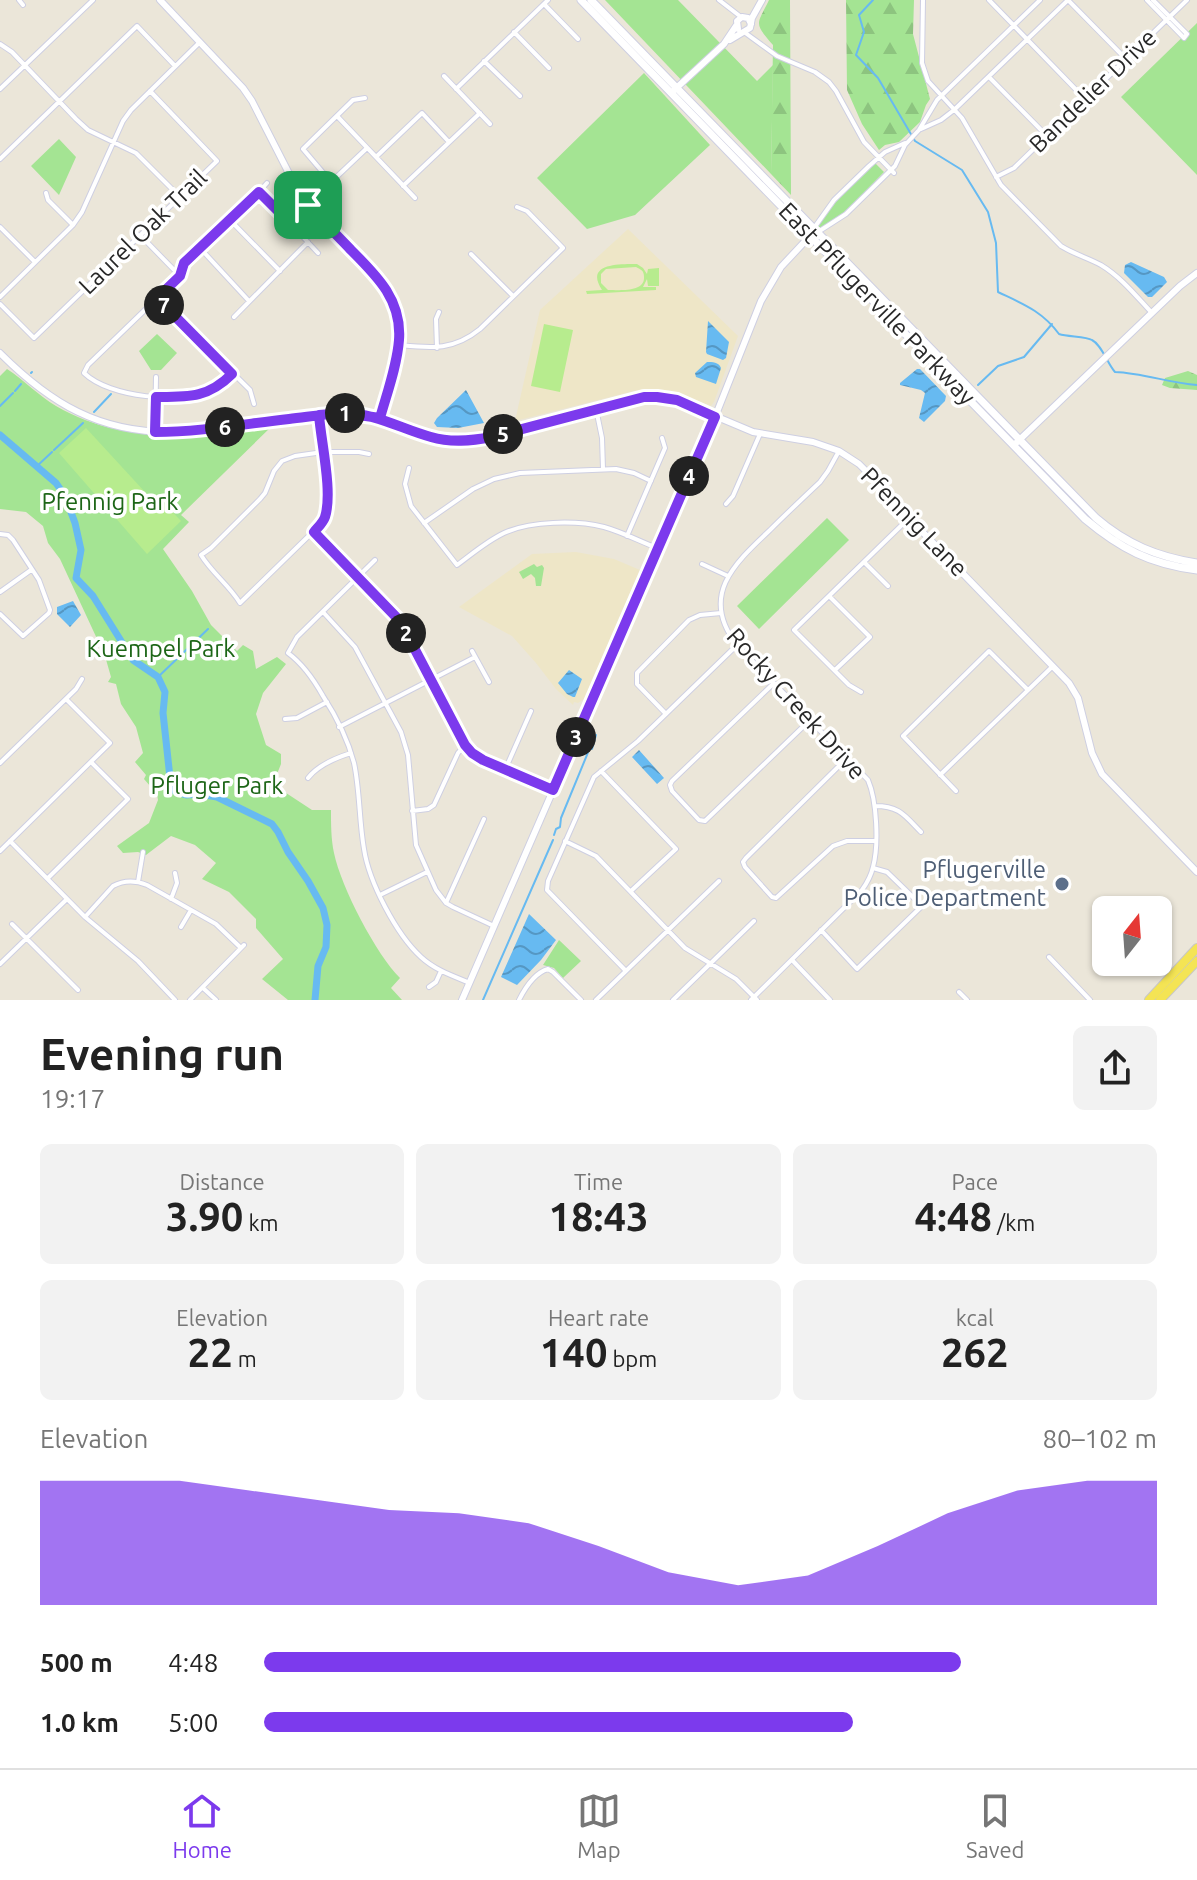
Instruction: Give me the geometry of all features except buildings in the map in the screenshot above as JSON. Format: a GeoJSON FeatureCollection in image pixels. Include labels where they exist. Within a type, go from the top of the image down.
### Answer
{"type":"FeatureCollection","features":[{"type":"Feature","properties":{"kind":"main road","name":"East Pflugerville Parkway"},"geometry":{"type":"LineString","coordinates":[[581,0],[814,232],[1017,443],[1085,519],[1104,535],[1153,562],[1197,563]]}},
{"type":"Feature","properties":{"kind":"main road","name":"East Pflugerville Parkway"},"geometry":{"type":"LineString","coordinates":[[591,0],[674,91]]}},
{"type":"Feature","properties":{"kind":"main road","name":"East Pflugerville Parkway"},"geometry":{"type":"LineString","coordinates":[[1175,564],[1197,570]]}},
{"type":"Feature","properties":{"kind":"main road"},"geometry":{"type":"LineString","coordinates":[[1149,1000],[1197,948]]}},
{"type":"Feature","properties":{"kind":"main road"},"geometry":{"type":"LineString","coordinates":[[1160,1000],[1197,961]]}},
{"type":"Feature","properties":{"kind":"street"},"geometry":{"type":"LineString","coordinates":[[0,89],[93,0]]}},
{"type":"Feature","properties":{"kind":"street"},"geometry":{"type":"LineString","coordinates":[[160,0],[232,75],[252,101],[299,193],[386,288],[396,311],[399,330],[380,418]]}},
{"type":"Feature","properties":{"kind":"street"},"geometry":{"type":"LineString","coordinates":[[719,0],[737,15],[749,19],[755,35],[770,51]]}},
{"type":"Feature","properties":{"kind":"street"},"geometry":{"type":"LineString","coordinates":[[674,91],[724,44],[749,29],[762,0]]}},
{"type":"Feature","properties":{"kind":"street"},"geometry":{"type":"LineString","coordinates":[[923,0],[924,70],[931,86],[964,122],[996,177],[1061,246],[1115,275],[1152,313]]}},
{"type":"Feature","properties":{"kind":"street"},"geometry":{"type":"LineString","coordinates":[[989,0],[1085,99]]}},
{"type":"Feature","properties":{"kind":"street"},"geometry":{"type":"LineString","coordinates":[[814,232],[846,214],[892,171],[907,142],[919,130],[941,95],[1040,0]]}},
{"type":"Feature","properties":{"kind":"street"},"geometry":{"type":"LineString","coordinates":[[919,130],[954,110],[1068,0],[1126,59]]}},
{"type":"Feature","properties":{"kind":"street"},"geometry":{"type":"LineString","coordinates":[[1147,0],[1168,18],[1187,34],[1184,38],[1168,18],[1153,0]]}},
{"type":"Feature","properties":{"kind":"street","name":"Bandelier Drive"},"geometry":{"type":"LineString","coordinates":[[996,177],[1014,168],[1187,0]]}},
{"type":"Feature","properties":{"kind":"street"},"geometry":{"type":"LineString","coordinates":[[456,89],[546,2],[578,39]]}},
{"type":"Feature","properties":{"kind":"street"},"geometry":{"type":"LineString","coordinates":[[724,5],[738,30],[781,59],[820,75],[829,82],[861,137],[892,171]]}},
{"type":"Feature","properties":{"kind":"street"},"geometry":{"type":"LineString","coordinates":[[724,44],[738,20],[751,16],[757,10]]}},
{"type":"Feature","properties":{"kind":"street"},"geometry":{"type":"LineString","coordinates":[[0,159],[137,26],[175,66]]}},
{"type":"Feature","properties":{"kind":"street"},"geometry":{"type":"LineString","coordinates":[[514,32],[549,68]]}},
{"type":"Feature","properties":{"kind":"street"},"geometry":{"type":"LineString","coordinates":[[0,297],[73,225],[82,212],[123,121],[200,42]]}},
{"type":"Feature","properties":{"kind":"street"},"geometry":{"type":"LineString","coordinates":[[0,44],[12,52],[88,130],[136,153],[179,197]]}},
{"type":"Feature","properties":{"kind":"street"},"geometry":{"type":"LineString","coordinates":[[484,61],[520,96]]}},
{"type":"Feature","properties":{"kind":"street"},"geometry":{"type":"LineString","coordinates":[[444,76],[490,124]]}},
{"type":"Feature","properties":{"kind":"street"},"geometry":{"type":"LineString","coordinates":[[989,77],[1047,136]]}},
{"type":"Feature","properties":{"kind":"street","name":"Laurel Oak Trail"},"geometry":{"type":"LineString","coordinates":[[0,304],[34,338],[217,161],[150,91]]}},
{"type":"Feature","properties":{"kind":"street"},"geometry":{"type":"LineString","coordinates":[[331,182],[303,149],[353,100],[365,98]]}},
{"type":"Feature","properties":{"kind":"street"},"geometry":{"type":"LineString","coordinates":[[376,157],[422,113],[449,142]]}},
{"type":"Feature","properties":{"kind":"street"},"geometry":{"type":"LineString","coordinates":[[403,186],[480,113]]}},
{"type":"Feature","properties":{"kind":"street"},"geometry":{"type":"LineString","coordinates":[[337,116],[415,198]]}},
{"type":"Feature","properties":{"kind":"street"},"geometry":{"type":"LineString","coordinates":[[463,1000],[715,417],[761,301],[781,267],[814,232],[839,195],[885,152],[907,142]]}},
{"type":"Feature","properties":{"kind":"street"},"geometry":{"type":"LineString","coordinates":[[289,222],[367,148]]}},
{"type":"Feature","properties":{"kind":"street"},"geometry":{"type":"LineString","coordinates":[[232,374],[209,392],[156,397],[108,387],[84,373],[88,365],[180,276],[184,263],[267,183]]}},
{"type":"Feature","properties":{"kind":"street"},"geometry":{"type":"LineString","coordinates":[[259,192],[318,253]]}},
{"type":"Feature","properties":{"kind":"street"},"geometry":{"type":"LineString","coordinates":[[46,193],[48,200],[73,225]]}},
{"type":"Feature","properties":{"kind":"street"},"geometry":{"type":"LineString","coordinates":[[398,345],[437,348],[452,345],[474,334],[563,248],[527,211],[517,207]]}},
{"type":"Feature","properties":{"kind":"street"},"geometry":{"type":"LineString","coordinates":[[230,220],[280,271]]}},
{"type":"Feature","properties":{"kind":"street"},"geometry":{"type":"LineString","coordinates":[[0,227],[35,262]]}},
{"type":"Feature","properties":{"kind":"street"},"geometry":{"type":"LineString","coordinates":[[140,235],[180,276]]}},
{"type":"Feature","properties":{"kind":"street"},"geometry":{"type":"LineString","coordinates":[[234,317],[308,242]]}},
{"type":"Feature","properties":{"kind":"street"},"geometry":{"type":"LineString","coordinates":[[200,248],[249,301]]}},
{"type":"Feature","properties":{"kind":"street"},"geometry":{"type":"LineString","coordinates":[[471,254],[513,296]]}},
{"type":"Feature","properties":{"kind":"street"},"geometry":{"type":"LineString","coordinates":[[1017,443],[1197,273]]}},
{"type":"Feature","properties":{"kind":"street"},"geometry":{"type":"LineString","coordinates":[[157,298],[250,390],[254,404]]}},
{"type":"Feature","properties":{"kind":"street"},"geometry":{"type":"LineString","coordinates":[[437,348],[436,319],[439,312]]}},
{"type":"Feature","properties":{"kind":"street","name":"Pfennig Lane"},"geometry":{"type":"LineString","coordinates":[[0,353],[6,363],[26,379],[74,410],[105,422],[155,432],[344,413],[380,418],[423,435],[458,441],[492,437],[632,399],[657,397],[677,400],[760,434],[813,442],[839,451],[866,471],[1069,683],[1078,698],[1092,753],[1102,774],[1197,872]]}},
{"type":"Feature","properties":{"kind":"street"},"geometry":{"type":"LineString","coordinates":[[155,432],[156,377]]}},
{"type":"Feature","properties":{"kind":"street"},"geometry":{"type":"LineString","coordinates":[[596,409],[602,438],[603,469]]}},
{"type":"Feature","properties":{"kind":"street"},"geometry":{"type":"LineString","coordinates":[[319,415],[323,452],[327,490],[324,521],[240,603],[201,555],[260,499],[282,461],[323,452],[369,454]]}},
{"type":"Feature","properties":{"kind":"street"},"geometry":{"type":"LineString","coordinates":[[726,504],[733,496],[760,434]]}},
{"type":"Feature","properties":{"kind":"street"},"geometry":{"type":"LineString","coordinates":[[627,536],[665,448],[662,438]]}},
{"type":"Feature","properties":{"kind":"street","name":"Rocky Creek Drive"},"geometry":{"type":"LineString","coordinates":[[754,999],[862,890],[873,868],[875,806],[868,780],[737,645],[726,629],[721,613],[720,597],[728,576],[751,548],[820,482],[839,451]]}},
{"type":"Feature","properties":{"kind":"street"},"geometry":{"type":"LineString","coordinates":[[409,468],[405,480],[411,506],[457,565],[501,535],[527,526],[586,524],[611,529],[657,548]]}},
{"type":"Feature","properties":{"kind":"street"},"geometry":{"type":"LineString","coordinates":[[424,523],[473,489],[494,479],[520,473],[603,469],[628,472],[651,481]]}},
{"type":"Feature","properties":{"kind":"street"},"geometry":{"type":"LineString","coordinates":[[861,692],[849,685],[794,630],[909,518]]}},
{"type":"Feature","properties":{"kind":"street"},"geometry":{"type":"LineString","coordinates":[[314,532],[400,621],[465,745],[477,757],[553,790]]}},
{"type":"Feature","properties":{"kind":"street"},"geometry":{"type":"LineString","coordinates":[[0,534],[8,535],[13,540],[39,580],[50,606],[49,613],[23,636],[0,614]]}},
{"type":"Feature","properties":{"kind":"street"},"geometry":{"type":"LineString","coordinates":[[375,560],[297,637],[288,653],[311,677],[327,702],[351,753],[366,860],[380,895],[407,941],[422,958],[441,971],[470,983]]}},
{"type":"Feature","properties":{"kind":"street"},"geometry":{"type":"LineString","coordinates":[[864,562],[888,586]]}},
{"type":"Feature","properties":{"kind":"street"},"geometry":{"type":"LineString","coordinates":[[702,564],[728,576]]}},
{"type":"Feature","properties":{"kind":"street"},"geometry":{"type":"LineString","coordinates":[[0,592],[31,570]]}},
{"type":"Feature","properties":{"kind":"street"},"geometry":{"type":"LineString","coordinates":[[829,596],[870,637],[835,670]]}},
{"type":"Feature","properties":{"kind":"street"},"geometry":{"type":"LineString","coordinates":[[323,611],[355,647],[401,732],[408,755],[416,845],[436,890],[446,903],[494,926]]}},
{"type":"Feature","properties":{"kind":"street"},"geometry":{"type":"LineString","coordinates":[[666,714],[637,684],[639,669],[689,620],[700,615],[721,613]]}},
{"type":"Feature","properties":{"kind":"street"},"geometry":{"type":"LineString","coordinates":[[626,971],[547,890],[546,885],[590,784],[737,645]]}},
{"type":"Feature","properties":{"kind":"street"},"geometry":{"type":"LineString","coordinates":[[472,651],[489,682]]}},
{"type":"Feature","properties":{"kind":"street"},"geometry":{"type":"LineString","coordinates":[[956,791],[903,736],[989,651],[1028,690]]}},
{"type":"Feature","properties":{"kind":"street"},"geometry":{"type":"LineString","coordinates":[[339,727],[475,657]]}},
{"type":"Feature","properties":{"kind":"street"},"geometry":{"type":"LineString","coordinates":[[940,775],[1053,666]]}},
{"type":"Feature","properties":{"kind":"street"},"geometry":{"type":"LineString","coordinates":[[0,763],[76,689],[82,679]]}},
{"type":"Feature","properties":{"kind":"street"},"geometry":{"type":"LineString","coordinates":[[774,683],[672,781],[672,791],[699,820],[705,821],[810,720]]}},
{"type":"Feature","properties":{"kind":"street"},"geometry":{"type":"LineString","coordinates":[[0,851],[110,743],[66,699]]}},
{"type":"Feature","properties":{"kind":"street"},"geometry":{"type":"LineString","coordinates":[[285,719],[297,718],[327,702]]}},
{"type":"Feature","properties":{"kind":"street"},"geometry":{"type":"LineString","coordinates":[[505,770],[531,711]]}},
{"type":"Feature","properties":{"kind":"street"},"geometry":{"type":"LineString","coordinates":[[412,811],[434,805],[458,753],[465,745]]}},
{"type":"Feature","properties":{"kind":"street"},"geometry":{"type":"LineString","coordinates":[[308,778],[315,770],[351,753]]}},
{"type":"Feature","properties":{"kind":"street"},"geometry":{"type":"LineString","coordinates":[[847,758],[743,862],[776,898],[833,846],[847,841],[875,841]]}},
{"type":"Feature","properties":{"kind":"street"},"geometry":{"type":"LineString","coordinates":[[48,878],[128,799],[91,762]]}},
{"type":"Feature","properties":{"kind":"street"},"geometry":{"type":"LineString","coordinates":[[601,771],[676,849],[630,891]]}},
{"type":"Feature","properties":{"kind":"street"},"geometry":{"type":"LineString","coordinates":[[875,806],[899,810],[921,832]]}},
{"type":"Feature","properties":{"kind":"street"},"geometry":{"type":"LineString","coordinates":[[446,903],[484,819]]}},
{"type":"Feature","properties":{"kind":"street"},"geometry":{"type":"LineString","coordinates":[[10,841],[85,917],[138,961],[175,1000]]}},
{"type":"Feature","properties":{"kind":"street"},"geometry":{"type":"LineString","coordinates":[[565,841],[592,853],[685,948],[736,979],[754,999]]}},
{"type":"Feature","properties":{"kind":"street"},"geometry":{"type":"LineString","coordinates":[[138,882],[143,852]]}},
{"type":"Feature","properties":{"kind":"street"},"geometry":{"type":"LineString","coordinates":[[821,930],[857,969],[922,906],[887,872],[873,868]]}},
{"type":"Feature","properties":{"kind":"street"},"geometry":{"type":"LineString","coordinates":[[380,895],[427,872]]}},
{"type":"Feature","properties":{"kind":"street"},"geometry":{"type":"LineString","coordinates":[[171,899],[177,883],[175,873]]}},
{"type":"Feature","properties":{"kind":"street"},"geometry":{"type":"LineString","coordinates":[[85,917],[113,886],[133,881],[218,925],[243,946],[190,1000]]}},
{"type":"Feature","properties":{"kind":"street"},"geometry":{"type":"LineString","coordinates":[[596,1000],[719,881]]}},
{"type":"Feature","properties":{"kind":"street"},"geometry":{"type":"LineString","coordinates":[[0,964],[67,899]]}},
{"type":"Feature","properties":{"kind":"street"},"geometry":{"type":"LineString","coordinates":[[181,927],[191,910]]}},
{"type":"Feature","properties":{"kind":"street"},"geometry":{"type":"LineString","coordinates":[[673,1000],[754,921]]}},
{"type":"Feature","properties":{"kind":"street"},"geometry":{"type":"LineString","coordinates":[[12,924],[78,990]]}},
{"type":"Feature","properties":{"kind":"street"},"geometry":{"type":"LineString","coordinates":[[1049,957],[1090,1000]]}},
{"type":"Feature","properties":{"kind":"street"},"geometry":{"type":"LineString","coordinates":[[792,960],[830,1000]]}},
{"type":"Feature","properties":{"kind":"street"},"geometry":{"type":"LineString","coordinates":[[519,1000],[528,985],[548,969],[581,1000]]}},
{"type":"Feature","properties":{"kind":"street"},"geometry":{"type":"LineString","coordinates":[[429,987],[436,982],[441,971]]}},
{"type":"Feature","properties":{"kind":"street"},"geometry":{"type":"LineString","coordinates":[[203,988],[216,1000]]}},
{"type":"Feature","properties":{"kind":"street"},"geometry":{"type":"LineString","coordinates":[[959,992],[967,1000]]}},
{"type":"Feature","properties":{"kind":"shaded area"},"geometry":{"type":"Polygon","coordinates":[[[628,229],[738,336],[714,402],[711,406],[669,390],[634,391],[515,421],[540,310],[628,229]]]}},
{"type":"Feature","properties":{"kind":"shaded area"},"geometry":{"type":"Polygon","coordinates":[[[576,552],[614,559],[640,570],[584,699],[573,705],[512,636],[459,607],[532,554],[576,552]]]}},
{"type":"Feature","properties":{"kind":"green space"},"geometry":{"type":"Polygon","coordinates":[[[605,0],[678,0],[757,81],[773,65],[771,174],[605,0]]]}},
{"type":"Feature","properties":{"kind":"green space"},"geometry":{"type":"Polygon","coordinates":[[[769,0],[790,0],[791,195],[771,174],[773,45],[759,23],[769,0]]]}},
{"type":"Feature","properties":{"kind":"green space"},"geometry":{"type":"Polygon","coordinates":[[[846,0],[914,0],[913,34],[930,99],[920,122],[899,142],[885,145],[879,150],[862,124],[847,90],[846,0]]]}},
{"type":"Feature","properties":{"kind":"green space"},"geometry":{"type":"Polygon","coordinates":[[[1197,23],[1197,175],[1121,97],[1197,23]]]}},
{"type":"Feature","properties":{"kind":"green space"},"geometry":{"type":"Polygon","coordinates":[[[644,73],[710,145],[635,215],[587,229],[537,178],[644,73]]]}},
{"type":"Feature","properties":{"kind":"green space"},"geometry":{"type":"Polygon","coordinates":[[[59,139],[76,157],[59,195],[31,166],[59,139]]]}},
{"type":"Feature","properties":{"kind":"green space"},"geometry":{"type":"Polygon","coordinates":[[[875,163],[884,172],[847,210],[823,228],[819,227],[839,198],[875,163]]]}},
{"type":"Feature","properties":{"kind":"green space"},"geometry":{"type":"Polygon","coordinates":[[[637,264],[647,274],[648,269],[659,268],[659,286],[648,286],[647,279],[643,287],[656,287],[656,290],[587,294],[586,291],[602,290],[597,275],[606,267],[637,264]],[[636,267],[606,269],[601,274],[601,283],[608,290],[636,288],[644,277],[636,267]]]}},
{"type":"Feature","properties":{"kind":"green space"},"geometry":{"type":"Polygon","coordinates":[[[544,324],[573,330],[560,392],[531,386],[544,324]]]}},
{"type":"Feature","properties":{"kind":"green space"},"geometry":{"type":"Polygon","coordinates":[[[157,334],[177,353],[161,370],[151,370],[139,351],[157,334]]]}},
{"type":"Feature","properties":{"kind":"green space"},"geometry":{"type":"Polygon","coordinates":[[[7,369],[56,406],[109,428],[189,434],[272,426],[181,515],[189,522],[163,549],[211,625],[237,651],[243,645],[253,651],[256,669],[277,657],[286,664],[263,693],[256,714],[266,745],[281,754],[277,774],[280,789],[312,810],[331,810],[333,848],[344,884],[370,937],[400,978],[391,988],[402,1000],[288,1000],[262,979],[283,959],[256,928],[256,919],[229,892],[202,879],[216,863],[195,845],[171,836],[146,855],[123,853],[117,846],[149,823],[158,800],[157,794],[135,762],[143,753],[136,727],[121,704],[116,684],[108,682],[111,677],[105,656],[60,559],[48,543],[43,526],[26,512],[0,509],[0,376],[7,369]]]}},
{"type":"Feature","properties":{"kind":"green space"},"geometry":{"type":"Polygon","coordinates":[[[1188,371],[1197,375],[1197,390],[1162,385],[1165,378],[1188,371]]]}},
{"type":"Feature","properties":{"kind":"green space","name":"Pfennig Park"},"geometry":{"type":"Polygon","coordinates":[[[86,428],[156,504],[162,501],[181,521],[147,554],[59,453],[86,428]]]}},
{"type":"Feature","properties":{"kind":"green space"},"geometry":{"type":"Polygon","coordinates":[[[827,518],[849,540],[759,629],[737,606],[827,518]]]}},
{"type":"Feature","properties":{"kind":"green space"},"geometry":{"type":"Polygon","coordinates":[[[534,564],[544,568],[541,586],[536,586],[531,574],[523,579],[519,572],[534,564]]]}},
{"type":"Feature","properties":{"kind":"green space"},"geometry":{"type":"Polygon","coordinates":[[[559,940],[581,961],[563,978],[554,968],[543,965],[559,940]]]}},
{"type":"Feature","properties":{"kind":"water"},"geometry":{"type":"Polygon","coordinates":[[[1131,262],[1164,277],[1167,282],[1152,297],[1148,297],[1124,273],[1125,265],[1131,262]]]}},
{"type":"Feature","properties":{"kind":"water"},"geometry":{"type":"Polygon","coordinates":[[[708,321],[729,342],[723,360],[706,352],[708,321]]]}},
{"type":"Feature","properties":{"kind":"water"},"geometry":{"type":"Polygon","coordinates":[[[707,362],[717,363],[721,368],[716,384],[696,377],[695,373],[707,362]]]}},
{"type":"Feature","properties":{"kind":"water"},"geometry":{"type":"Polygon","coordinates":[[[917,369],[946,396],[945,401],[924,422],[919,418],[925,393],[900,385],[917,369]]]}},
{"type":"Feature","properties":{"kind":"water"},"geometry":{"type":"Polygon","coordinates":[[[466,390],[484,423],[458,428],[437,427],[434,423],[437,418],[466,390]]]}},
{"type":"Feature","properties":{"kind":"water"},"geometry":{"type":"Polygon","coordinates":[[[73,601],[81,615],[70,627],[57,614],[57,607],[73,601]]]}},
{"type":"Feature","properties":{"kind":"water"},"geometry":{"type":"Polygon","coordinates":[[[569,670],[582,679],[575,697],[567,694],[558,683],[569,670]]]}},
{"type":"Feature","properties":{"kind":"water"},"geometry":{"type":"Polygon","coordinates":[[[639,750],[664,778],[657,784],[632,757],[639,750]]]}},
{"type":"Feature","properties":{"kind":"water"},"geometry":{"type":"Polygon","coordinates":[[[529,914],[556,940],[517,985],[501,977],[529,914]]]}},
{"type":"Feature","properties":{"kind":"waterway"},"geometry":{"type":"LineString","coordinates":[[873,0],[859,15],[864,32],[856,55],[878,78],[915,141],[962,170],[988,212],[996,243],[998,292],[1039,314],[1059,334],[1092,340],[1115,372],[1197,385]]}},
{"type":"Feature","properties":{"kind":"waterway"},"geometry":{"type":"LineString","coordinates":[[978,385],[998,366],[1024,357],[1052,324]]}},
{"type":"Feature","properties":{"kind":"waterway"},"geometry":{"type":"LineString","coordinates":[[15,391],[21,384]]}},
{"type":"Feature","properties":{"kind":"waterway"},"geometry":{"type":"LineString","coordinates":[[0,406],[13,393]]}},
{"type":"Feature","properties":{"kind":"waterway"},"geometry":{"type":"LineString","coordinates":[[94,412],[111,394]]}},
{"type":"Feature","properties":{"kind":"waterway"},"geometry":{"type":"LineString","coordinates":[[54,450],[83,423]]}},
{"type":"Feature","properties":{"kind":"waterway"},"geometry":{"type":"LineString","coordinates":[[0,435],[56,483],[65,496],[81,550],[76,578],[93,596],[133,660],[158,677],[165,692],[163,713],[171,787],[186,795],[217,797],[272,824],[308,881],[323,908],[327,925],[326,947],[318,966],[315,1000]]}},
{"type":"Feature","properties":{"kind":"waterway"},"geometry":{"type":"LineString","coordinates":[[36,467],[52,452]]}},
{"type":"Feature","properties":{"kind":"waterway"},"geometry":{"type":"LineString","coordinates":[[158,677],[208,629]]}},
{"type":"Feature","properties":{"kind":"waterway"},"geometry":{"type":"LineString","coordinates":[[592,749],[596,735]]}},
{"type":"Feature","properties":{"kind":"waterway"},"geometry":{"type":"LineString","coordinates":[[554,835],[560,827],[589,750]]}},
{"type":"Feature","properties":{"kind":"waterway"},"geometry":{"type":"LineString","coordinates":[[483,1000],[553,840]]}},
{"type":"Feature","properties":{"kind":"place","name":"Pflugerville Police Department"},"geometry":{"type":"Point","coordinates":[1062,884]}},
{"type":"Feature","properties":{"kind":"route"},"geometry":{"type":"LineString","coordinates":[[308,205],[289,222],[259,192],[184,263],[180,276],[157,298],[232,374],[209,392],[156,397],[155,432],[195,430],[319,415],[344,413],[370,416],[380,418],[441,439],[470,441],[644,397],[677,400],[715,417],[553,790],[472,753],[400,621],[314,532],[324,521],[327,490],[319,415],[344,413],[380,418],[399,330],[392,298],[379,278],[308,205]]}},
{"type":"Feature","properties":{"kind":"park label","name":"Kuempel Park"},"geometry":{"type":"Point","coordinates":[161,649]}},
{"type":"Feature","properties":{"kind":"park label","name":"Pfluger Park"},"geometry":{"type":"Point","coordinates":[217,786]}}]}
